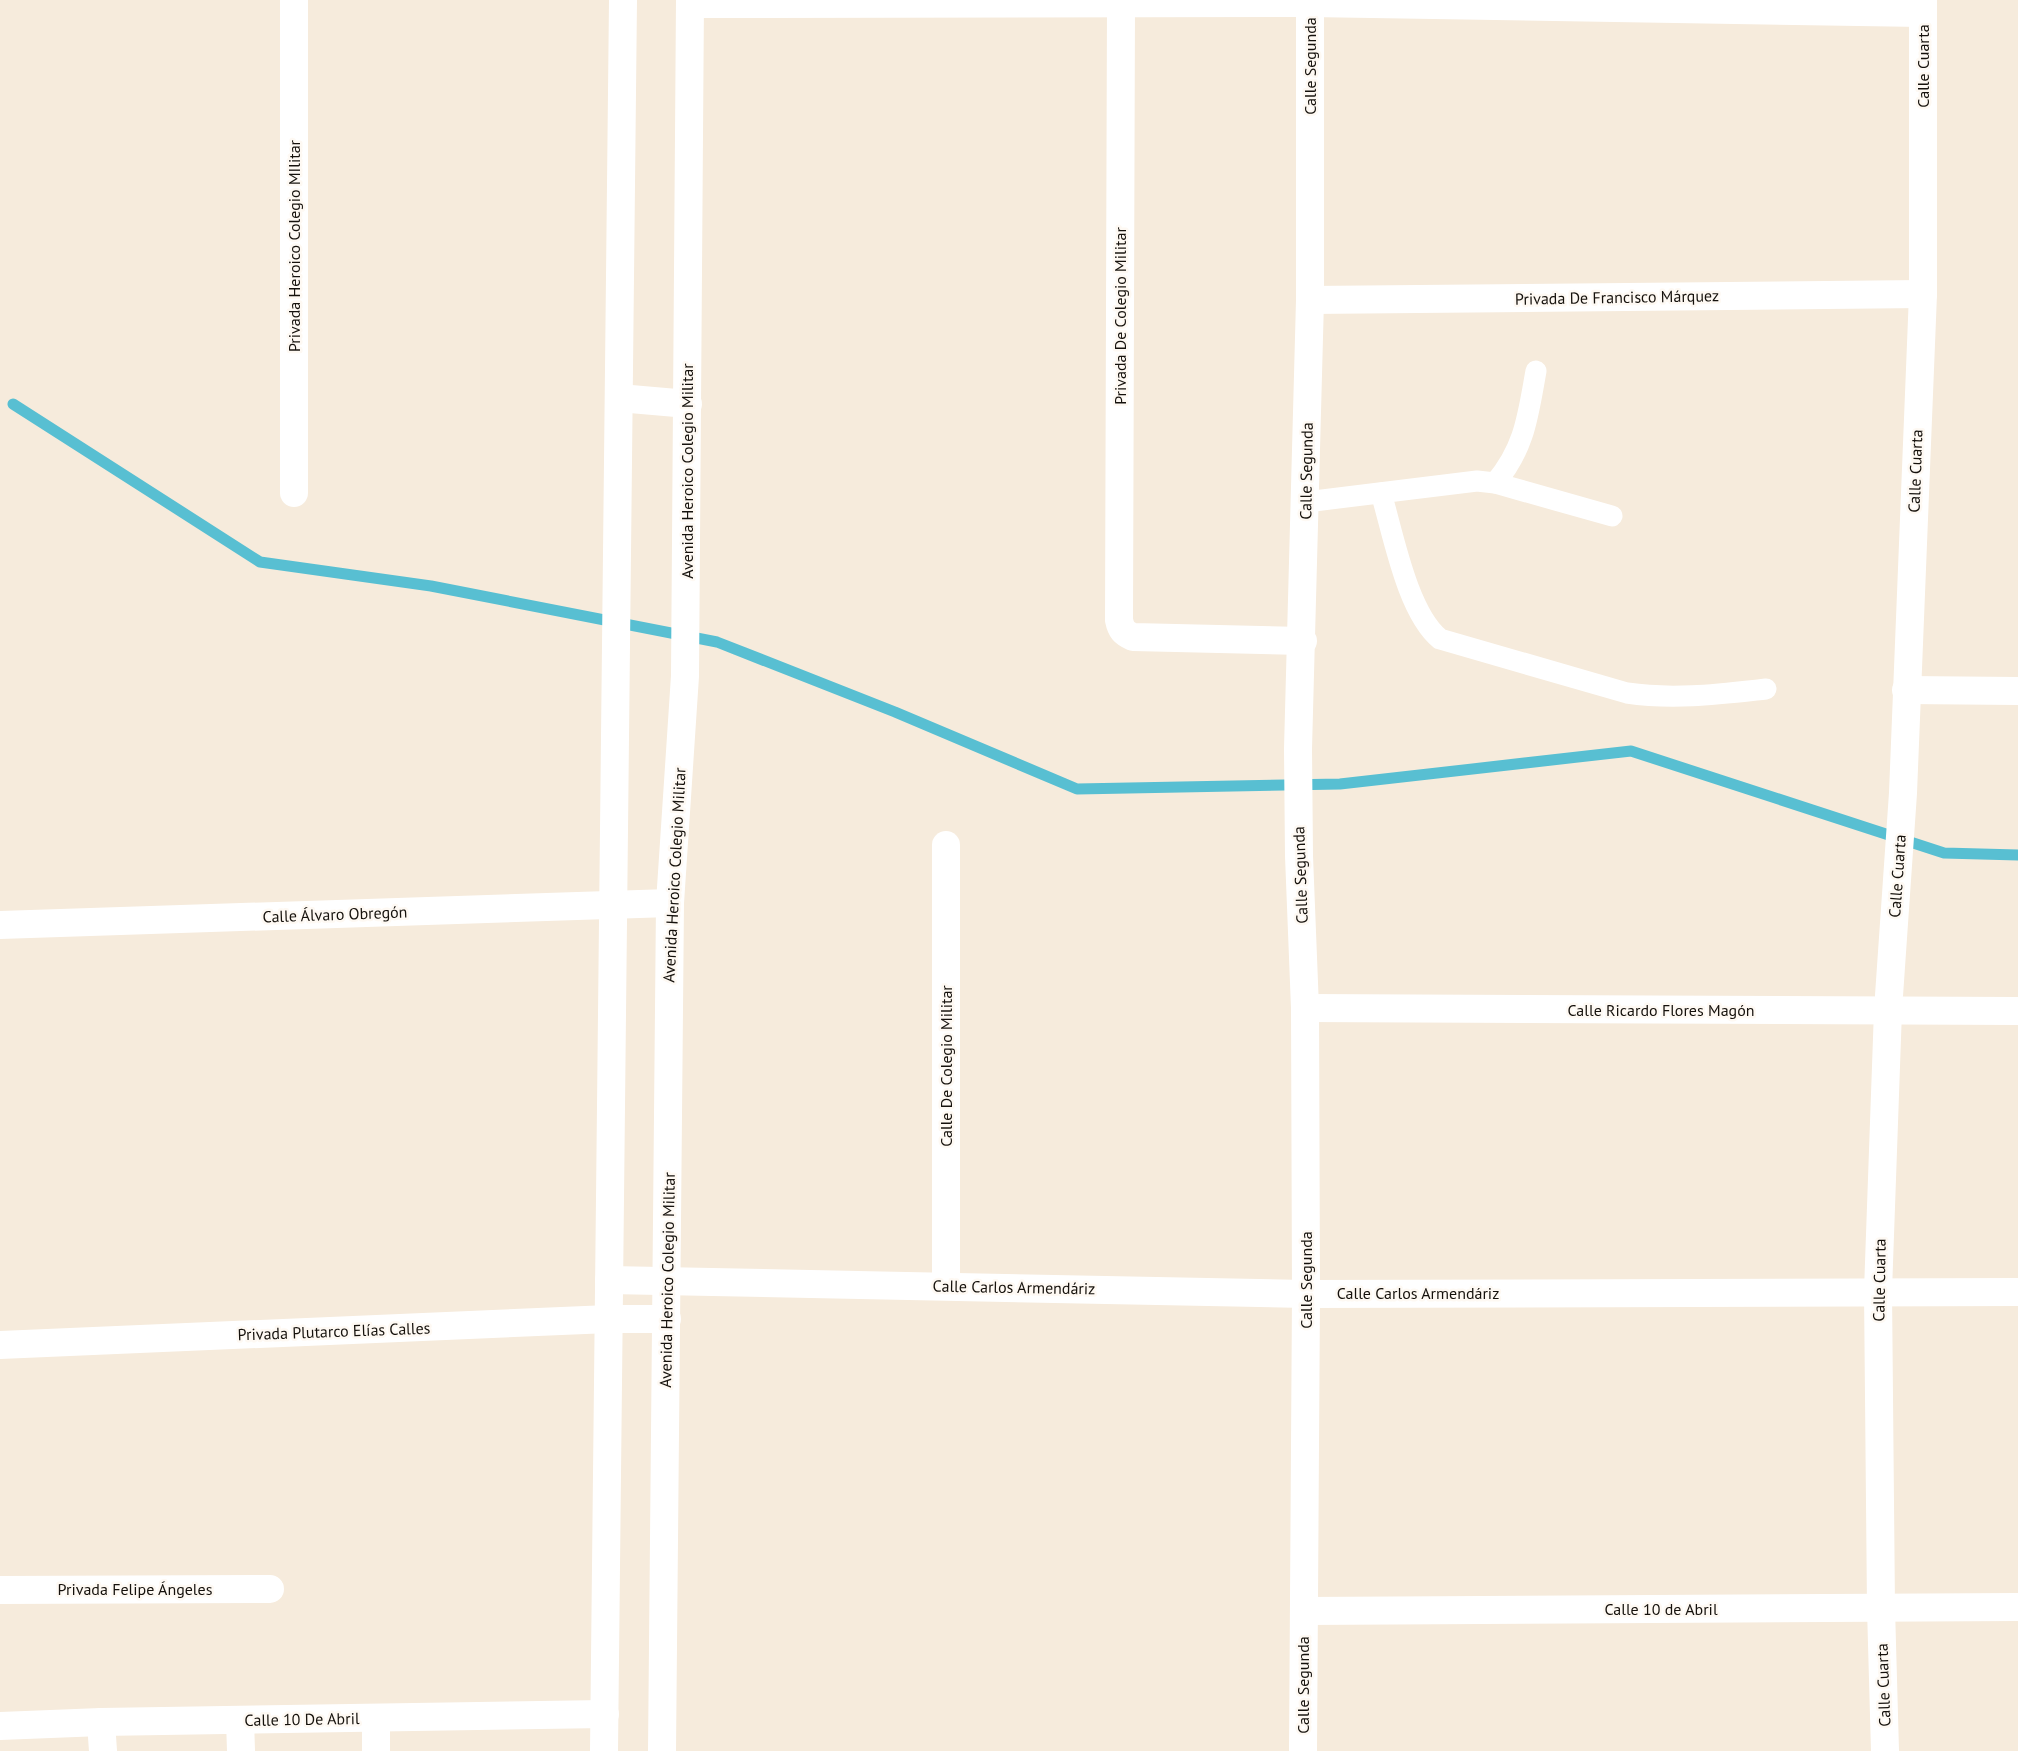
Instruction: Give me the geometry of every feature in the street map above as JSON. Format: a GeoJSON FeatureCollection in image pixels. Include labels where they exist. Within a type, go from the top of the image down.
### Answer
{"type":"FeatureCollection","features":[{"type":"Feature","properties":{"kind":"street","name":"Privada Heroico Colegio MIlitar"},"geometry":{"type":"LineString","coordinates":[[294,0],[294,493]]}},
{"type":"Feature","properties":{"kind":"street"},"geometry":{"type":"LineString","coordinates":[[604,1751],[623,0]]}},
{"type":"Feature","properties":{"kind":"street"},"geometry":{"type":"LineString","coordinates":[[690,2],[1121,3],[1310,1],[1924,7]]}},
{"type":"Feature","properties":{"kind":"street","name":"Calle Segunda"},"geometry":{"type":"LineString","coordinates":[[1303,1751],[1306,1294],[1305,1008],[1299,856],[1298,749],[1303,641],[1310,300],[1310,1]]}},
{"type":"Feature","properties":{"kind":"street","name":"Avenida Heroico Colegio Militar"},"geometry":{"type":"LineString","coordinates":[[662,1751],[668,1281],[670,903],[686,676],[690,2]]}},
{"type":"Feature","properties":{"kind":"street","name":"Privada De Colegio Militar"},"geometry":{"type":"LineString","coordinates":[[1121,3],[1119,590],[1121,629],[1133,637],[1303,641]]}},
{"type":"Feature","properties":{"kind":"street","name":"Calle Cuarta"},"geometry":{"type":"LineString","coordinates":[[1885,1751],[1881,1608],[1878,1291],[1888,1010],[1903,793],[1923,294],[1924,7]]}},
{"type":"Feature","properties":{"kind":"street","name":"Privada De Francisco Márquez"},"geometry":{"type":"LineString","coordinates":[[1310,300],[1923,294]]}},
{"type":"Feature","properties":{"kind":"street"},"geometry":{"type":"LineString","coordinates":[[619,398],[688,404]]}},
{"type":"Feature","properties":{"kind":"street"},"geometry":{"type":"LineString","coordinates":[[1906,690],[2018,691]]}},
{"type":"Feature","properties":{"kind":"street","name":"Calle De Colegio Militar"},"geometry":{"type":"LineString","coordinates":[[946,846],[946,1286]]}},
{"type":"Feature","properties":{"kind":"street","name":"Calle Álvaro Obregón"},"geometry":{"type":"LineString","coordinates":[[0,924],[670,903]]}},
{"type":"Feature","properties":{"kind":"street","name":"Calle Ricardo Flores Magón"},"geometry":{"type":"LineString","coordinates":[[1305,1008],[2018,1011]]}},
{"type":"Feature","properties":{"kind":"street","name":"Calle Carlos Armendáriz"},"geometry":{"type":"LineString","coordinates":[[609,1280],[1306,1294],[2018,1292]]}},
{"type":"Feature","properties":{"kind":"street","name":"Privada Plutarco Elías Calles"},"geometry":{"type":"LineString","coordinates":[[0,1344],[609,1319],[667,1320]]}},
{"type":"Feature","properties":{"kind":"street","name":"Privada Felipe Ángeles"},"geometry":{"type":"LineString","coordinates":[[0,1590],[270,1589]]}},
{"type":"Feature","properties":{"kind":"street","name":"Calle 10 de Abril"},"geometry":{"type":"LineString","coordinates":[[1304,1611],[2018,1607]]}},
{"type":"Feature","properties":{"kind":"street","name":"Calle 10 De Abril"},"geometry":{"type":"LineString","coordinates":[[0,1726],[101,1722],[605,1714]]}},
{"type":"Feature","properties":{"kind":"street"},"geometry":{"type":"LineString","coordinates":[[376,1718],[376,1751]]}},
{"type":"Feature","properties":{"kind":"street"},"geometry":{"type":"LineString","coordinates":[[240,1720],[241,1751]]}},
{"type":"Feature","properties":{"kind":"street"},"geometry":{"type":"LineString","coordinates":[[101,1722],[103,1751]]}},
{"type":"Feature","properties":{"kind":"lane"},"geometry":{"type":"LineString","coordinates":[[1495,483],[1515,456],[1526,427],[1536,371]]}},
{"type":"Feature","properties":{"kind":"lane"},"geometry":{"type":"LineString","coordinates":[[1306,502],[1476,481],[1495,483],[1612,516]]}},
{"type":"Feature","properties":{"kind":"lane"},"geometry":{"type":"LineString","coordinates":[[1381,493],[1411,593],[1424,621],[1440,639],[1627,693],[1645,696],[1682,697],[1766,689]]}},
{"type":"Feature","properties":{"kind":"waterway"},"geometry":{"type":"LineString","coordinates":[[13,404],[260,562],[431,586],[717,642],[895,712],[1077,789],[1340,784],[1631,751],[1944,853],[2018,855]]}}]}
